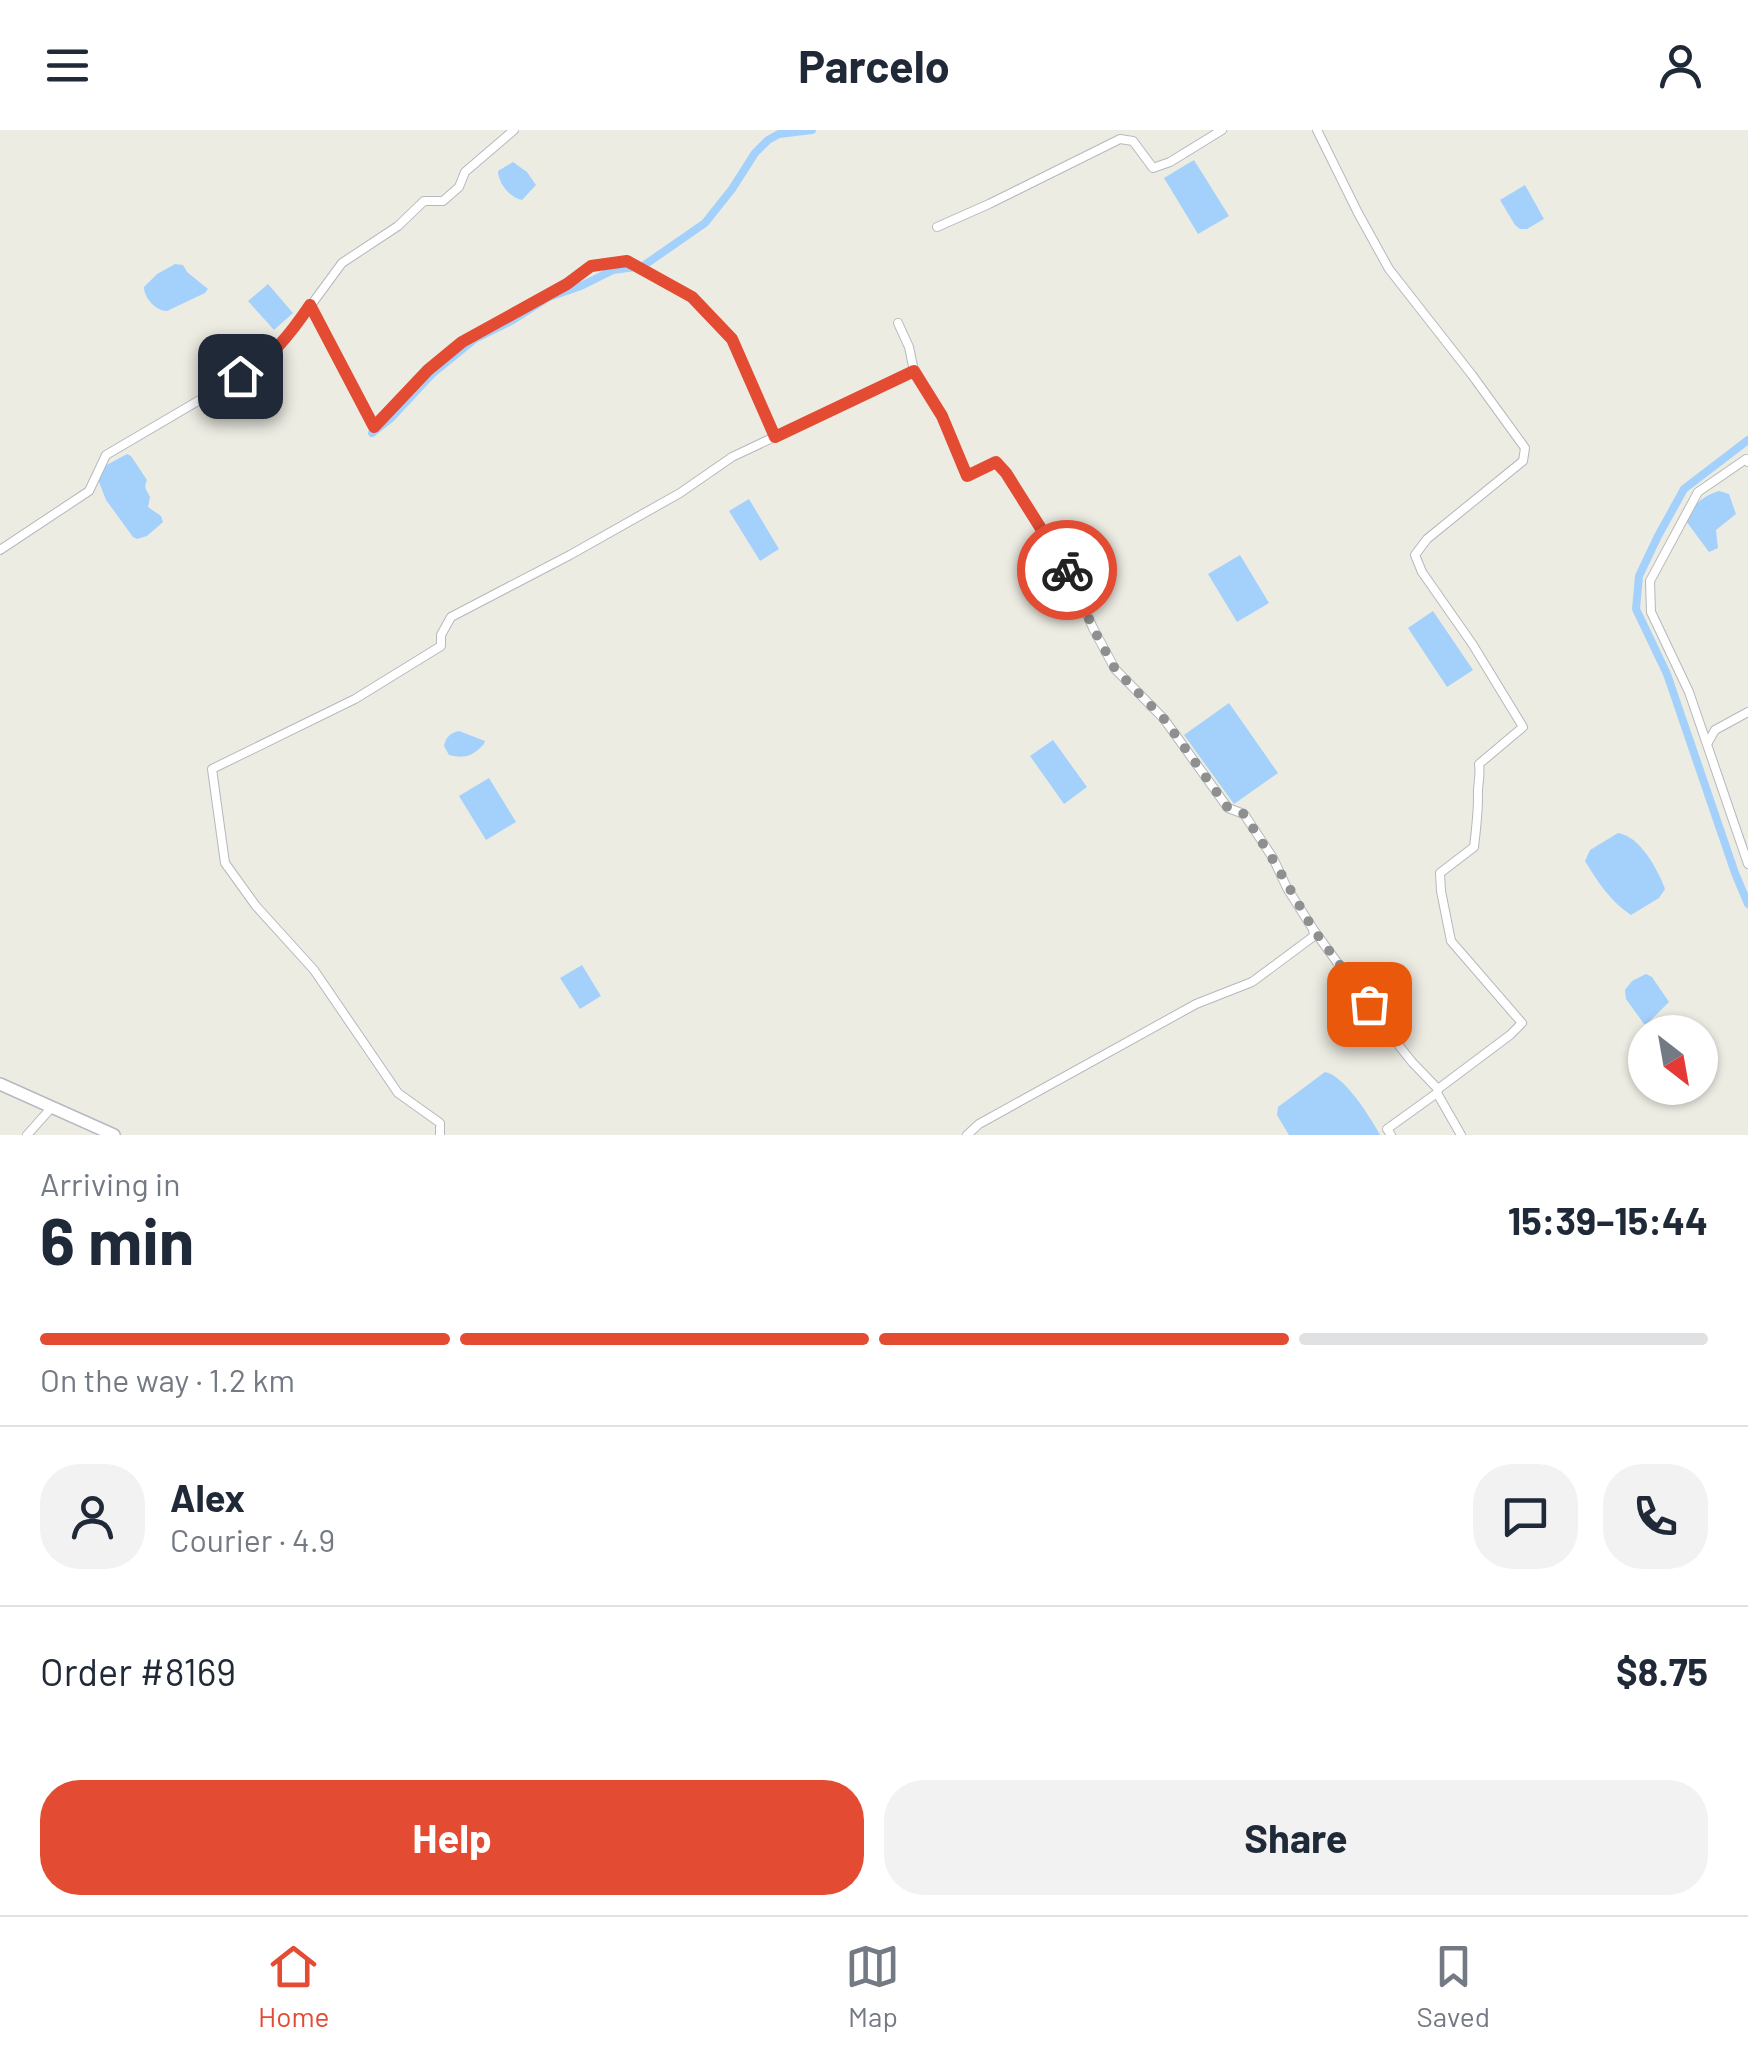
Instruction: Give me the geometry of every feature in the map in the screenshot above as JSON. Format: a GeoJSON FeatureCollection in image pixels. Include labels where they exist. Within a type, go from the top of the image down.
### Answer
{"type":"FeatureCollection","features":[{"type":"Feature","properties":{"kind":"main road"},"geometry":{"type":"LineString","coordinates":[[0,1084],[114,1135]]}},
{"type":"Feature","properties":{"kind":"street"},"geometry":{"type":"LineString","coordinates":[[0,550],[88,492],[106,455],[260,364],[292,332],[342,263],[398,226],[424,201],[442,200],[459,188],[465,172],[514,130]]}},
{"type":"Feature","properties":{"kind":"street"},"geometry":{"type":"LineString","coordinates":[[937,227],[1120,139],[1133,141],[1153,168],[1222,130]]}},
{"type":"Feature","properties":{"kind":"street"},"geometry":{"type":"LineString","coordinates":[[1317,130],[1389,269],[1524,448],[1523,461],[1426,539],[1415,555],[1422,572],[1523,727],[1478,764],[1481,778],[1474,847],[1440,873],[1451,941],[1522,1023],[1387,1129],[1391,1135]]}},
{"type":"Feature","properties":{"kind":"street"},"geometry":{"type":"LineString","coordinates":[[310,305],[374,427],[428,370],[462,342],[567,284],[591,266],[627,261],[692,297],[732,339],[775,437]]}},
{"type":"Feature","properties":{"kind":"street"},"geometry":{"type":"LineString","coordinates":[[898,323],[914,371],[942,416],[967,476],[996,462],[1006,473],[1065,564],[1115,669],[1164,719],[1228,808],[1244,814],[1313,929],[1381,1023],[1438,1091],[1461,1135]]}},
{"type":"Feature","properties":{"kind":"street"},"geometry":{"type":"LineString","coordinates":[[440,1135],[440,1124],[398,1094],[314,970],[256,906],[225,862],[212,769],[355,699],[442,646],[441,635],[451,617],[680,493],[732,457],[914,371]]}},
{"type":"Feature","properties":{"kind":"street"},"geometry":{"type":"LineString","coordinates":[[1748,462],[1746,459],[1698,492],[1650,581],[1651,612],[1689,692],[1748,864]]}},
{"type":"Feature","properties":{"kind":"street"},"geometry":{"type":"LineString","coordinates":[[1707,744],[1715,730],[1748,712]]}},
{"type":"Feature","properties":{"kind":"street"},"geometry":{"type":"LineString","coordinates":[[966,1135],[979,1124],[1196,1004],[1252,982],[1314,936],[1313,929]]}},
{"type":"Feature","properties":{"kind":"street"},"geometry":{"type":"LineString","coordinates":[[27,1135],[52,1107]]}},
{"type":"Feature","properties":{"kind":"water"},"geometry":{"type":"Polygon","coordinates":[[[1194,160],[1229,216],[1198,234],[1164,178],[1194,160]]]}},
{"type":"Feature","properties":{"kind":"water"},"geometry":{"type":"Polygon","coordinates":[[[513,162],[536,185],[522,200],[509,193],[499,176],[498,171],[513,162]]]}},
{"type":"Feature","properties":{"kind":"water"},"geometry":{"type":"Polygon","coordinates":[[[1525,185],[1544,219],[1520,229],[1500,200],[1525,185]]]}},
{"type":"Feature","properties":{"kind":"water"},"geometry":{"type":"Polygon","coordinates":[[[175,264],[183,265],[208,289],[167,311],[148,299],[144,287],[175,264]]]}},
{"type":"Feature","properties":{"kind":"water"},"geometry":{"type":"Polygon","coordinates":[[[268,284],[293,313],[274,330],[248,301],[268,284]]]}},
{"type":"Feature","properties":{"kind":"water"},"geometry":{"type":"Polygon","coordinates":[[[127,454],[147,480],[148,507],[163,522],[137,539],[106,500],[97,477],[103,467],[127,454]]]}},
{"type":"Feature","properties":{"kind":"water"},"geometry":{"type":"Polygon","coordinates":[[[1719,491],[1729,494],[1736,514],[1716,530],[1718,548],[1709,552],[1686,521],[1699,502],[1719,491]]]}},
{"type":"Feature","properties":{"kind":"water"},"geometry":{"type":"Polygon","coordinates":[[[749,499],[779,549],[760,561],[729,511],[749,499]]]}},
{"type":"Feature","properties":{"kind":"water"},"geometry":{"type":"Polygon","coordinates":[[[1240,555],[1269,603],[1237,622],[1208,574],[1240,555]]]}},
{"type":"Feature","properties":{"kind":"water"},"geometry":{"type":"Polygon","coordinates":[[[1433,611],[1473,670],[1447,687],[1408,628],[1433,611]]]}},
{"type":"Feature","properties":{"kind":"water"},"geometry":{"type":"Polygon","coordinates":[[[1229,703],[1278,773],[1234,804],[1184,735],[1229,703]]]}},
{"type":"Feature","properties":{"kind":"water"},"geometry":{"type":"Polygon","coordinates":[[[459,731],[485,741],[484,744],[468,756],[449,755],[444,746],[446,740],[459,731]]]}},
{"type":"Feature","properties":{"kind":"water"},"geometry":{"type":"Polygon","coordinates":[[[1053,740],[1087,787],[1064,804],[1030,756],[1053,740]]]}},
{"type":"Feature","properties":{"kind":"water"},"geometry":{"type":"Polygon","coordinates":[[[489,778],[516,822],[486,840],[459,796],[489,778]]]}},
{"type":"Feature","properties":{"kind":"water"},"geometry":{"type":"Polygon","coordinates":[[[1618,833],[1641,847],[1665,889],[1659,898],[1631,915],[1611,897],[1585,861],[1590,850],[1618,833]]]}},
{"type":"Feature","properties":{"kind":"water"},"geometry":{"type":"Polygon","coordinates":[[[582,965],[601,996],[580,1009],[560,978],[582,965]]]}},
{"type":"Feature","properties":{"kind":"water"},"geometry":{"type":"Polygon","coordinates":[[[1646,974],[1652,977],[1669,1002],[1656,1015],[1638,1015],[1626,999],[1625,990],[1646,974]]]}},
{"type":"Feature","properties":{"kind":"water"},"geometry":{"type":"Polygon","coordinates":[[[1325,1072],[1349,1089],[1380,1135],[1289,1135],[1277,1115],[1278,1107],[1325,1072]]]}},
{"type":"Feature","properties":{"kind":"waterway"},"geometry":{"type":"LineString","coordinates":[[372,433],[432,374],[475,339],[549,297],[613,270],[643,266],[705,223],[768,140],[779,134],[812,130]]}},
{"type":"Feature","properties":{"kind":"waterway"},"geometry":{"type":"LineString","coordinates":[[1748,440],[1684,489],[1639,576],[1636,609],[1667,674],[1748,904]]}},
{"type":"Feature","properties":{"kind":"way so far"},"geometry":{"type":"LineString","coordinates":[[1067,570],[1115,669],[1164,719],[1228,808],[1244,814],[1313,929],[1369,1004]]}},
{"type":"Feature","properties":{"kind":"route"},"geometry":{"type":"LineString","coordinates":[[240,376],[260,364],[292,332],[310,305],[374,427],[428,370],[462,342],[567,284],[591,266],[627,261],[692,297],[732,339],[775,437],[914,371],[942,416],[967,476],[996,462],[1067,570]]}}]}
